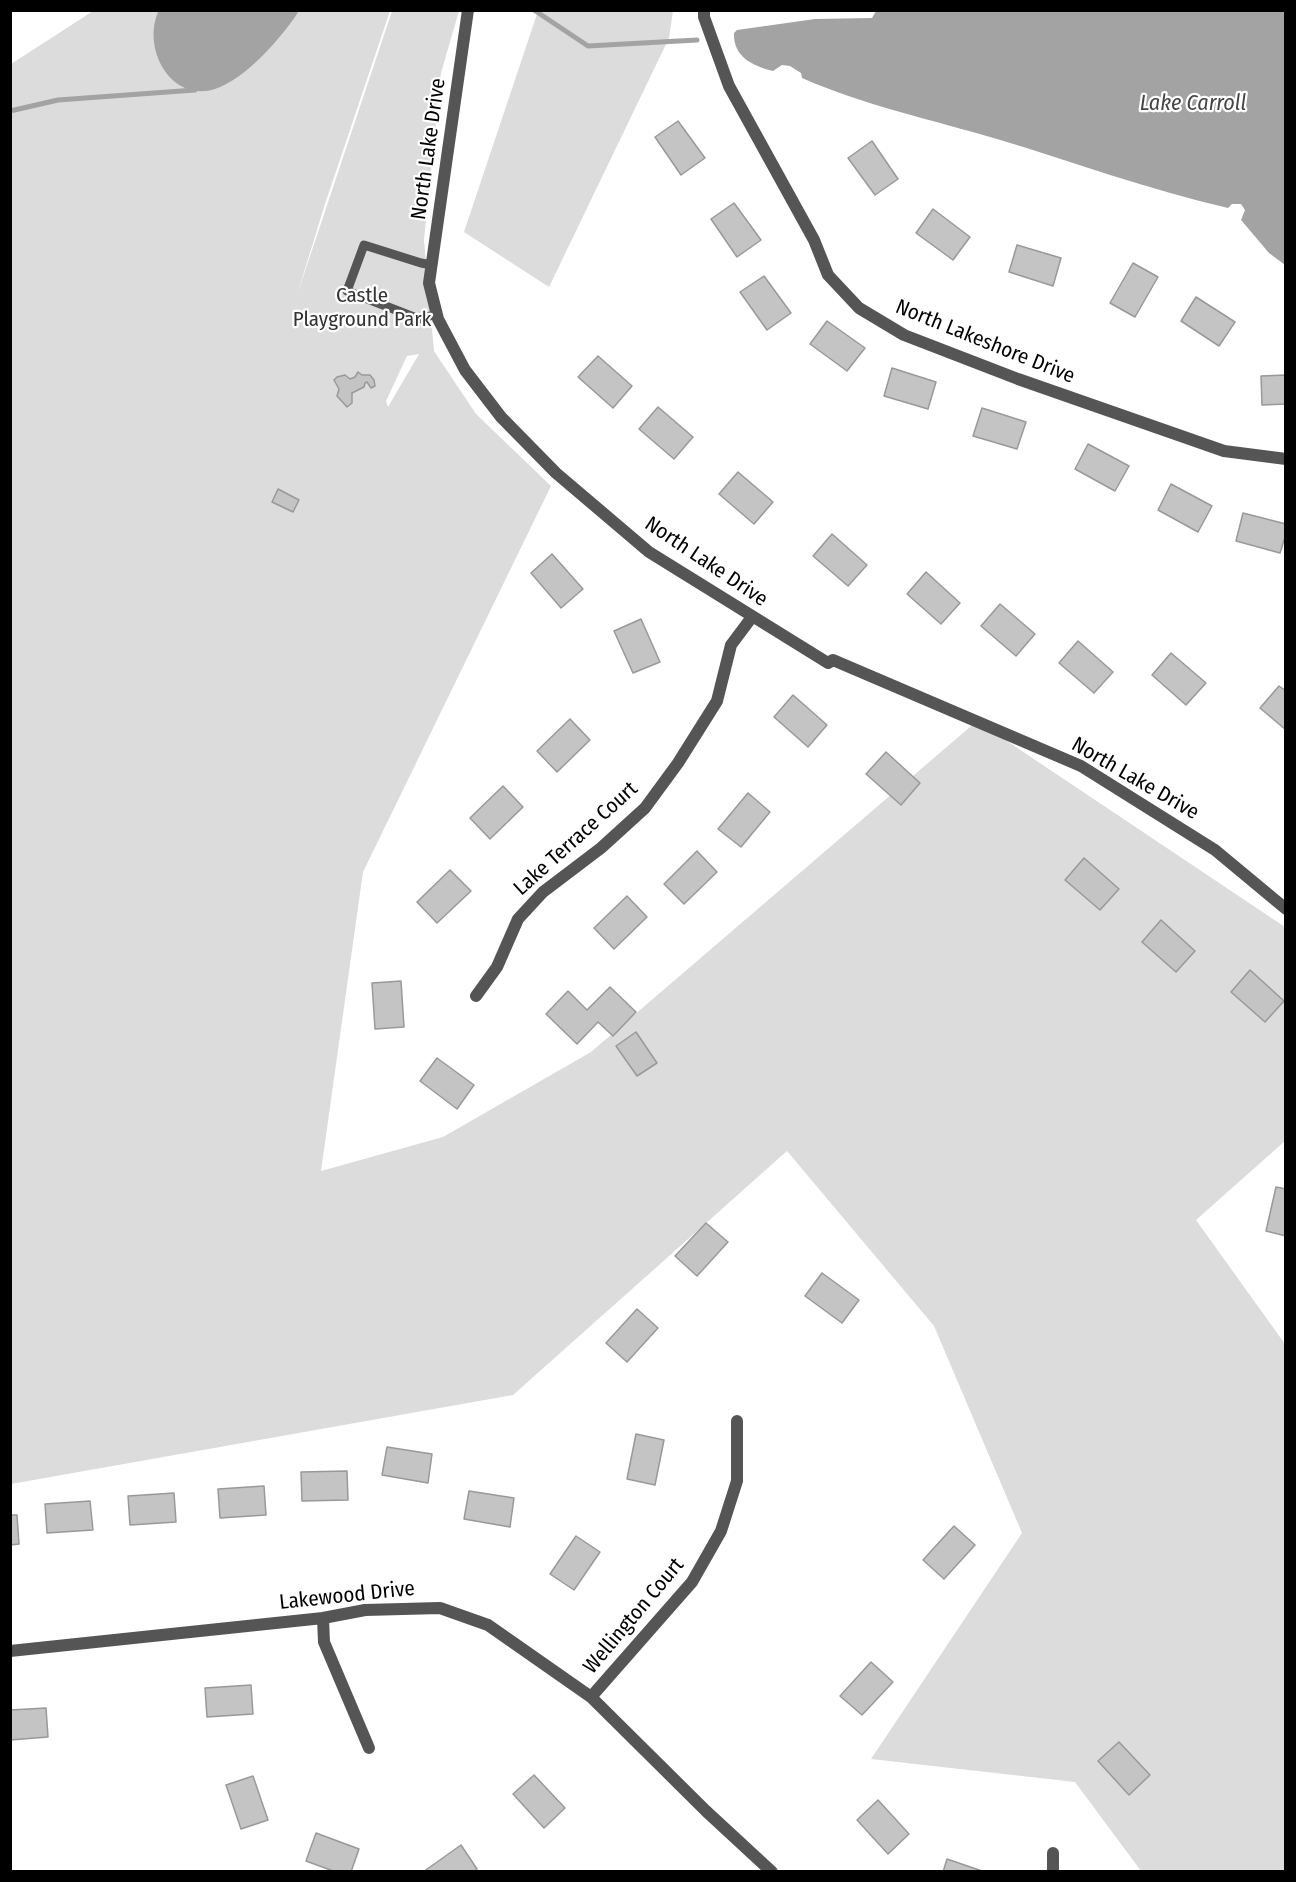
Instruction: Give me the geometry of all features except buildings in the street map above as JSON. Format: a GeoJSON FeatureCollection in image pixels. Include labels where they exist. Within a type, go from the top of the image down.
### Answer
{"type":"FeatureCollection","features":[{"type":"Feature","properties":{"kind":"street","name":"North Lake Drive"},"geometry":{"type":"LineString","coordinates":[[468,10],[429,283],[437,314],[465,370],[501,417],[556,473],[649,552],[752,617],[828,663],[833,660],[1081,766],[1215,850],[1286,909]]}},
{"type":"Feature","properties":{"kind":"street","name":"North Lakeshore Drive"},"geometry":{"type":"LineString","coordinates":[[704,10],[704,17],[729,86],[814,240],[828,275],[859,308],[904,335],[1018,379],[1224,451],[1286,459]]}},
{"type":"Feature","properties":{"kind":"street","name":"Lake Terrace Court"},"geometry":{"type":"LineString","coordinates":[[476,996],[497,967],[518,919],[543,892],[602,848],[645,808],[678,763],[717,701],[731,645],[752,617]]}},
{"type":"Feature","properties":{"kind":"street","name":"Wellington Court"},"geometry":{"type":"LineString","coordinates":[[591,1697],[692,1582],[721,1532],[737,1481],[736,1421]]}},
{"type":"Feature","properties":{"kind":"street","name":"Lakewood Drive"},"geometry":{"type":"LineString","coordinates":[[10,1651],[323,1618],[365,1610],[440,1608],[488,1625],[591,1697],[706,1811],[772,1872]]}},
{"type":"Feature","properties":{"kind":"street"},"geometry":{"type":"LineString","coordinates":[[323,1618],[324,1642],[369,1748]]}},
{"type":"Feature","properties":{"kind":"street"},"geometry":{"type":"LineString","coordinates":[[1053,1853],[1053,1872]]}},
{"type":"Feature","properties":{"kind":"lane"},"geometry":{"type":"LineString","coordinates":[[432,265],[364,245],[347,291],[419,319],[437,314]]}},
{"type":"Feature","properties":{"kind":"green space","name":"Castle Playground Park"},"geometry":{"type":"Polygon","coordinates":[[[93,11],[390,11],[297,295],[392,11],[459,11],[441,73],[424,240],[434,351],[476,414],[551,486],[363,872],[321,1171],[443,1137],[591,1052],[977,721],[1285,927],[1285,1141],[1196,1220],[1285,1344],[1285,1871],[1141,1871],[1075,1782],[871,1759],[1022,1533],[934,1326],[787,1151],[513,1395],[11,1484],[11,64],[93,11]],[[419,354],[407,356],[386,401],[388,407],[419,354]]]}},
{"type":"Feature","properties":{"kind":"green space"},"geometry":{"type":"Polygon","coordinates":[[[538,11],[673,11],[669,38],[549,287],[464,232],[538,11]]]}},
{"type":"Feature","properties":{"kind":"water"},"geometry":{"type":"Polygon","coordinates":[[[159,10],[299,11],[283,33],[251,67],[227,84],[215,89],[199,91],[185,88],[163,69],[154,40],[154,25],[159,10]]]}},
{"type":"Feature","properties":{"kind":"water","name":"Lake Carroll"},"geometry":{"type":"Polygon","coordinates":[[[876,11],[1285,11],[1285,265],[1269,253],[1241,220],[1245,210],[1241,204],[1232,204],[1228,208],[1199,201],[874,104],[802,78],[801,73],[790,66],[782,65],[773,71],[758,66],[741,54],[735,41],[734,33],[737,30],[815,19],[872,18],[876,11]]]}},
{"type":"Feature","properties":{"kind":"waterway"},"geometry":{"type":"LineString","coordinates":[[534,10],[588,46],[697,40]]}},
{"type":"Feature","properties":{"kind":"waterway"},"geometry":{"type":"LineString","coordinates":[[10,111],[58,100],[195,90]]}}]}
